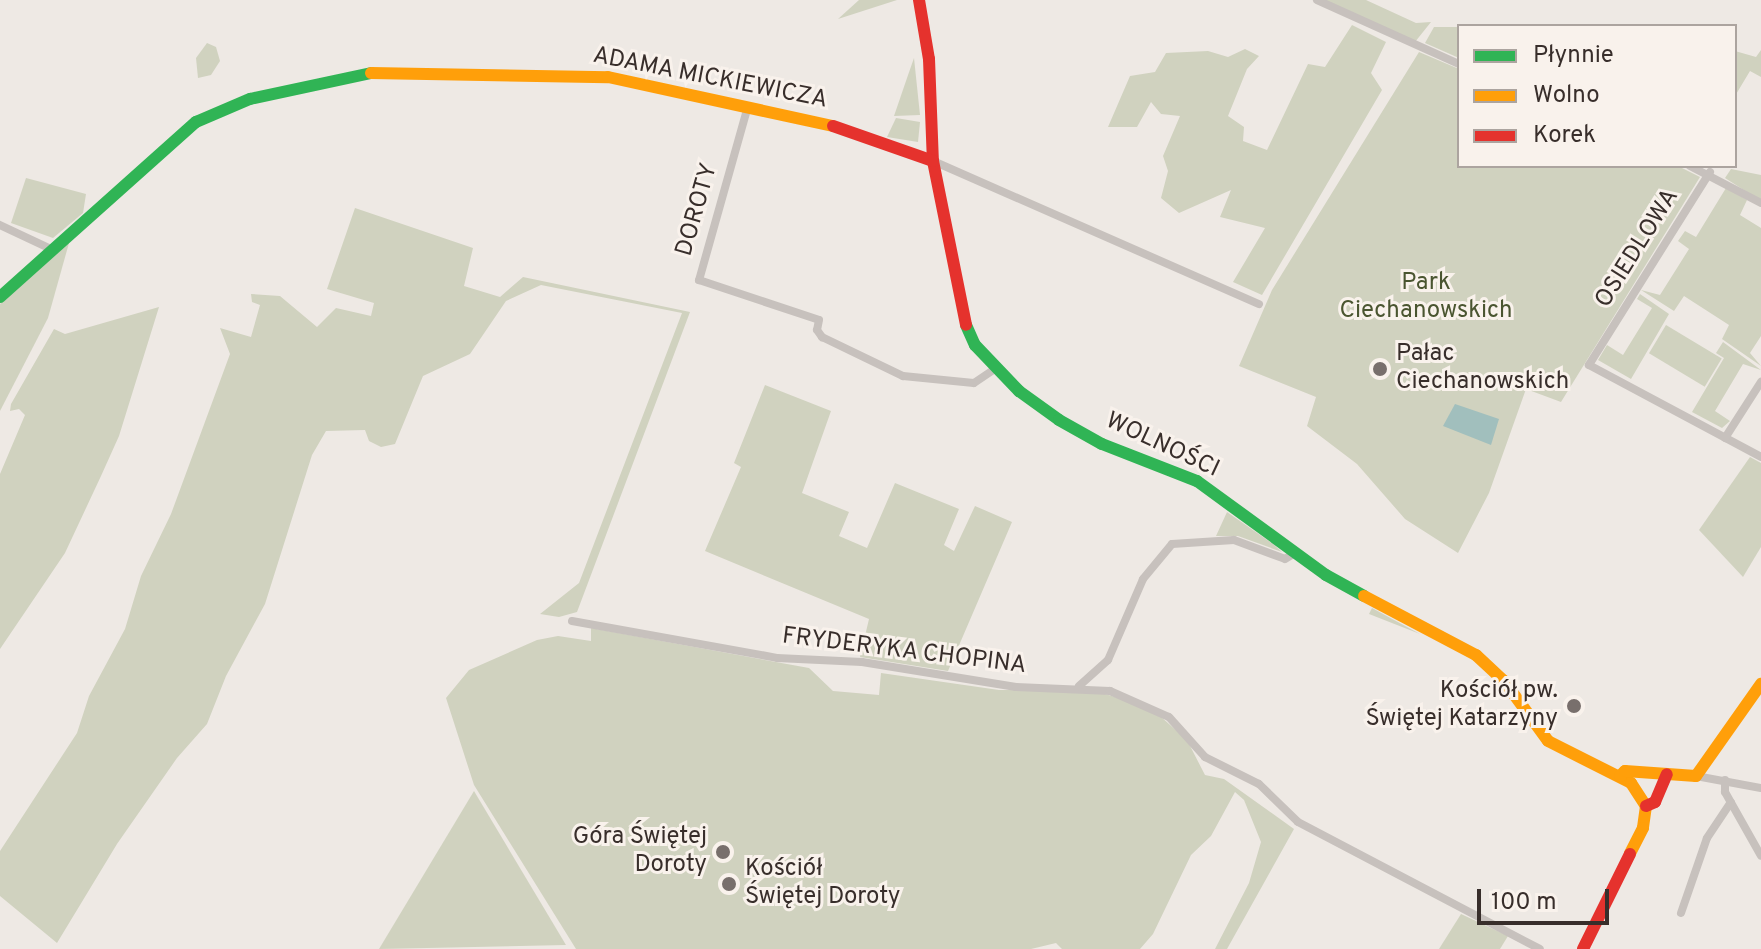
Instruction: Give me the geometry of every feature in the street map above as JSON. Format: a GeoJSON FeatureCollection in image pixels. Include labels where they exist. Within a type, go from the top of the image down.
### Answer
{"type":"FeatureCollection","features":[{"type":"Feature","properties":{"kind":"street","name":"WOLNOŚCI"},"geometry":{"type":"LineString","coordinates":[[919,0],[929,59],[933,161],[963,319],[975,345],[995,369],[1055,417],[1102,444],[1197,481],[1346,587],[1476,655],[1504,681],[1548,741],[1620,776],[1641,793],[1646,806]]}},
{"type":"Feature","properties":{"kind":"street"},"geometry":{"type":"LineString","coordinates":[[1317,0],[1457,63]]}},
{"type":"Feature","properties":{"kind":"street","name":"ADAMA MICKIEWICZA"},"geometry":{"type":"LineString","coordinates":[[0,297],[196,122],[250,99],[321,82],[410,70],[570,74],[748,106],[840,128],[933,161],[1259,304]]}},
{"type":"Feature","properties":{"kind":"street","name":"DOROTY"},"geometry":{"type":"LineString","coordinates":[[748,106],[699,280],[819,320],[817,330],[822,337],[903,376],[974,383],[995,369]]}},
{"type":"Feature","properties":{"kind":"street","name":"OSIEDLOWA"},"geometry":{"type":"LineString","coordinates":[[1697,168],[1710,172],[1589,365],[1725,438]]}},
{"type":"Feature","properties":{"kind":"street"},"geometry":{"type":"LineString","coordinates":[[1710,172],[1761,203]]}},
{"type":"Feature","properties":{"kind":"street"},"geometry":{"type":"LineString","coordinates":[[0,225],[53,250]]}},
{"type":"Feature","properties":{"kind":"street"},"geometry":{"type":"LineString","coordinates":[[1761,382],[1725,438],[1761,457]]}},
{"type":"Feature","properties":{"kind":"street"},"geometry":{"type":"LineString","coordinates":[[1079,686],[1108,660],[1143,579],[1172,544],[1234,540],[1285,559],[1295,553]]}},
{"type":"Feature","properties":{"kind":"street","name":"FRYDERYKA CHOPINA"},"geometry":{"type":"LineString","coordinates":[[572,621],[777,658],[862,662],[1016,687],[1079,686],[1146,704],[1169,717],[1223,770],[1259,784],[1298,822],[1540,949]]}},
{"type":"Feature","properties":{"kind":"street"},"geometry":{"type":"LineString","coordinates":[[1761,684],[1696,776],[1761,788]]}},
{"type":"Feature","properties":{"kind":"street","name":"WOLNOŚCI"},"geometry":{"type":"LineString","coordinates":[[1620,776],[1625,771],[1696,776]]}},
{"type":"Feature","properties":{"kind":"street"},"geometry":{"type":"LineString","coordinates":[[1583,949],[1643,828],[1646,806],[1655,802],[1667,774]]}},
{"type":"Feature","properties":{"kind":"street"},"geometry":{"type":"LineString","coordinates":[[1725,780],[1731,802],[1761,856]]}},
{"type":"Feature","properties":{"kind":"street"},"geometry":{"type":"LineString","coordinates":[[1681,913],[1707,838],[1731,802]]}},
{"type":"Feature","properties":{"kind":"green space"},"geometry":{"type":"Polygon","coordinates":[[[859,0],[897,0],[838,19],[859,0]]]}},
{"type":"Feature","properties":{"kind":"green space"},"geometry":{"type":"Polygon","coordinates":[[[1325,0],[1366,0],[1416,23],[1431,22],[1415,42],[1325,0]]]}},
{"type":"Feature","properties":{"kind":"green space"},"geometry":{"type":"Polygon","coordinates":[[[1352,25],[1386,42],[1371,73],[1382,90],[1262,295],[1233,282],[1265,228],[1220,217],[1231,190],[1179,213],[1161,198],[1168,171],[1163,156],[1180,116],[1161,114],[1151,102],[1137,127],[1108,127],[1130,76],[1155,72],[1166,53],[1208,51],[1228,57],[1245,49],[1259,56],[1247,69],[1228,116],[1244,127],[1243,141],[1267,150],[1308,64],[1325,67],[1352,25]]]}},
{"type":"Feature","properties":{"kind":"green space"},"geometry":{"type":"Polygon","coordinates":[[[1434,27],[1457,27],[1457,57],[1425,43],[1434,27]]]}},
{"type":"Feature","properties":{"kind":"green space"},"geometry":{"type":"Polygon","coordinates":[[[207,43],[216,47],[220,61],[211,75],[198,78],[196,58],[207,43]]]}},
{"type":"Feature","properties":{"kind":"green space"},"geometry":{"type":"Polygon","coordinates":[[[1761,50],[1761,77],[1750,71],[1737,93],[1737,52],[1756,57],[1761,50]]]}},
{"type":"Feature","properties":{"kind":"green space","name":"Park Ciechanowskich"},"geometry":{"type":"Polygon","coordinates":[[[1419,52],[1457,68],[1457,168],[1682,168],[1700,177],[1561,402],[1526,389],[1489,493],[1458,553],[1405,519],[1357,464],[1307,426],[1316,397],[1239,366],[1272,290],[1419,52]]]}},
{"type":"Feature","properties":{"kind":"green space"},"geometry":{"type":"Polygon","coordinates":[[[914,58],[920,115],[894,116],[907,78],[914,58]]]}},
{"type":"Feature","properties":{"kind":"green space"},"geometry":{"type":"Polygon","coordinates":[[[896,118],[920,122],[918,142],[887,137],[896,118]]]}},
{"type":"Feature","properties":{"kind":"green space"},"geometry":{"type":"Polygon","coordinates":[[[1731,169],[1761,175],[1761,201],[1725,178],[1731,169]]]}},
{"type":"Feature","properties":{"kind":"green space"},"geometry":{"type":"Polygon","coordinates":[[[26,178],[86,194],[83,213],[53,238],[11,223],[26,178]]]}},
{"type":"Feature","properties":{"kind":"green space"},"geometry":{"type":"Polygon","coordinates":[[[1726,188],[1747,200],[1740,215],[1761,228],[1761,336],[1750,353],[1761,366],[1722,339],[1729,325],[1684,296],[1674,311],[1641,290],[1660,295],[1689,249],[1678,241],[1685,231],[1696,237],[1726,188]]]}},
{"type":"Feature","properties":{"kind":"green space"},"geometry":{"type":"Polygon","coordinates":[[[355,208],[473,248],[464,286],[500,297],[523,277],[690,312],[577,612],[559,617],[540,614],[579,583],[682,313],[541,285],[506,301],[470,354],[423,376],[395,444],[381,447],[369,441],[365,430],[326,431],[312,455],[265,604],[226,676],[207,724],[177,758],[117,844],[57,943],[0,896],[0,851],[77,733],[89,696],[125,629],[141,576],[171,514],[230,354],[220,328],[251,337],[260,305],[252,302],[251,294],[280,296],[317,327],[336,308],[371,316],[374,303],[327,289],[355,208]]]}},
{"type":"Feature","properties":{"kind":"green space"},"geometry":{"type":"Polygon","coordinates":[[[69,243],[48,318],[0,411],[0,304],[69,243]]]}},
{"type":"Feature","properties":{"kind":"green space"},"geometry":{"type":"Polygon","coordinates":[[[1640,294],[1669,314],[1631,379],[1598,360],[1607,345],[1623,355],[1652,308],[1637,299],[1640,294]]]}},
{"type":"Feature","properties":{"kind":"green space"},"geometry":{"type":"Polygon","coordinates":[[[159,307],[119,436],[101,476],[65,553],[0,649],[0,474],[25,415],[19,409],[10,411],[11,404],[54,329],[65,334],[159,307]]]}},
{"type":"Feature","properties":{"kind":"green space"},"geometry":{"type":"Polygon","coordinates":[[[1666,325],[1722,358],[1705,387],[1649,353],[1666,325]]]}},
{"type":"Feature","properties":{"kind":"green space"},"geometry":{"type":"Polygon","coordinates":[[[1723,342],[1761,370],[1743,364],[1715,411],[1730,421],[1722,428],[1692,412],[1724,358],[1716,353],[1723,342]]]}},
{"type":"Feature","properties":{"kind":"green space"},"geometry":{"type":"Polygon","coordinates":[[[765,385],[831,411],[802,493],[849,512],[839,536],[867,548],[895,483],[959,509],[944,545],[954,551],[975,506],[1012,522],[948,671],[860,657],[869,619],[705,551],[741,467],[734,463],[765,385]]]}},
{"type":"Feature","properties":{"kind":"green space"},"geometry":{"type":"Polygon","coordinates":[[[1750,457],[1761,463],[1761,547],[1743,577],[1699,530],[1750,457]]]}},
{"type":"Feature","properties":{"kind":"green space"},"geometry":{"type":"Polygon","coordinates":[[[1227,512],[1282,552],[1238,536],[1216,536],[1227,512]]]}},
{"type":"Feature","properties":{"kind":"green space"},"geometry":{"type":"Polygon","coordinates":[[[1372,608],[1420,634],[1369,614],[1372,608]]]}},
{"type":"Feature","properties":{"kind":"green space"},"geometry":{"type":"Polygon","coordinates":[[[591,628],[809,668],[833,691],[879,695],[881,673],[999,690],[1092,690],[1151,708],[1187,740],[1205,775],[1224,779],[1294,829],[1227,949],[1215,949],[1249,883],[1261,842],[1244,800],[1235,792],[1211,836],[1191,855],[1153,934],[1140,949],[1062,949],[1056,943],[1031,949],[576,949],[474,785],[446,698],[469,670],[537,640],[558,636],[591,641],[591,628]]]}},
{"type":"Feature","properties":{"kind":"green space"},"geometry":{"type":"Polygon","coordinates":[[[474,791],[566,945],[379,949],[474,791]]]}},
{"type":"Feature","properties":{"kind":"green space"},"geometry":{"type":"Polygon","coordinates":[[[1461,914],[1508,936],[1500,949],[1439,949],[1461,914]]]}},
{"type":"Feature","properties":{"kind":"water"},"geometry":{"type":"Polygon","coordinates":[[[1455,404],[1499,419],[1491,445],[1443,426],[1455,404]]]}},
{"type":"Feature","properties":{"kind":"traffic: fast"},"geometry":{"type":"LineString","coordinates":[[0,297],[196,122],[250,99],[371,73]]}},
{"type":"Feature","properties":{"kind":"traffic: fast"},"geometry":{"type":"LineString","coordinates":[[966,325],[975,345],[1019,391],[1059,420],[1102,444],[1197,481],[1326,575],[1364,596]]}},
{"type":"Feature","properties":{"kind":"traffic: slow"},"geometry":{"type":"LineString","coordinates":[[371,73],[608,77],[833,126]]}},
{"type":"Feature","properties":{"kind":"traffic: slow"},"geometry":{"type":"LineString","coordinates":[[1364,596],[1476,655],[1504,681],[1548,741],[1631,783],[1646,806],[1643,828],[1630,854]]}},
{"type":"Feature","properties":{"kind":"traffic: slow"},"geometry":{"type":"LineString","coordinates":[[1620,776],[1625,771],[1696,776],[1761,684]]}},
{"type":"Feature","properties":{"kind":"traffic: jam"},"geometry":{"type":"LineString","coordinates":[[919,0],[929,59],[933,161],[966,325]]}},
{"type":"Feature","properties":{"kind":"traffic: jam"},"geometry":{"type":"LineString","coordinates":[[833,126],[933,161]]}},
{"type":"Feature","properties":{"kind":"traffic: jam"},"geometry":{"type":"LineString","coordinates":[[1646,806],[1655,802],[1667,774]]}},
{"type":"Feature","properties":{"kind":"traffic: jam"},"geometry":{"type":"LineString","coordinates":[[1583,949],[1630,854]]}},
{"type":"Feature","properties":{"kind":"place","name":"Pałac Ciechanowskich"},"geometry":{"type":"Point","coordinates":[1380,369]}},
{"type":"Feature","properties":{"kind":"place","name":"Kościół pw. Świętej Katarzyny"},"geometry":{"type":"Point","coordinates":[1574,706]}},
{"type":"Feature","properties":{"kind":"place","name":"Góra Świętej Doroty"},"geometry":{"type":"Point","coordinates":[723,852]}},
{"type":"Feature","properties":{"kind":"place","name":"Kościół Świętej Doroty"},"geometry":{"type":"Point","coordinates":[729,884]}}]}
